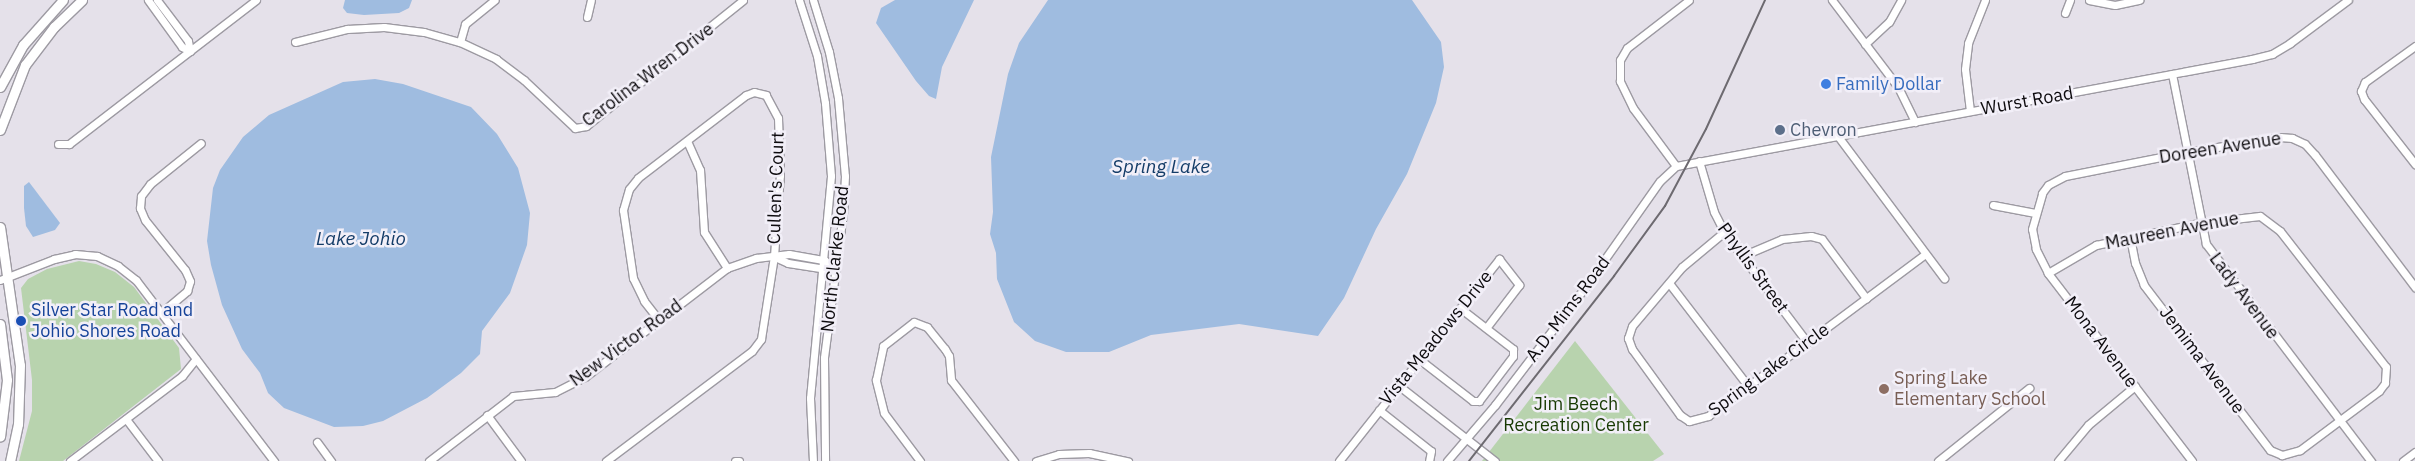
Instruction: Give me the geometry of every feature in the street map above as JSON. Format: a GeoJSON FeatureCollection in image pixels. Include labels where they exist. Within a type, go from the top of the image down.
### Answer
{"type":"FeatureCollection","features":[{"type":"Feature","properties":{"kind":"main road"},"geometry":{"type":"LineString","coordinates":[[0,87],[23,44],[63,0]]}},
{"type":"Feature","properties":{"kind":"main road"},"geometry":{"type":"LineString","coordinates":[[54,27],[59,15],[75,0]]}},
{"type":"Feature","properties":{"kind":"main road"},"geometry":{"type":"LineString","coordinates":[[0,130],[25,65],[54,27],[82,0]]}},
{"type":"Feature","properties":{"kind":"main road"},"geometry":{"type":"LineString","coordinates":[[0,227],[4,279],[20,365],[21,398],[10,461]]}},
{"type":"Feature","properties":{"kind":"main road"},"geometry":{"type":"LineString","coordinates":[[0,324],[7,380],[0,437]]}},
{"type":"Feature","properties":{"kind":"street"},"geometry":{"type":"LineString","coordinates":[[148,0],[158,5],[182,47],[190,51]]}},
{"type":"Feature","properties":{"kind":"street"},"geometry":{"type":"LineString","coordinates":[[58,144],[69,144],[256,0]]}},
{"type":"Feature","properties":{"kind":"street"},"geometry":{"type":"LineString","coordinates":[[295,42],[347,29],[384,27],[424,32],[460,42],[465,24],[496,0]]}},
{"type":"Feature","properties":{"kind":"street"},"geometry":{"type":"LineString","coordinates":[[587,17],[591,0]]}},
{"type":"Feature","properties":{"kind":"street","name":"Carolina Wren Drive"},"geometry":{"type":"LineString","coordinates":[[460,42],[496,59],[524,80],[575,128],[586,126],[743,0]]}},
{"type":"Feature","properties":{"kind":"street","name":"North Clarke Road"},"geometry":{"type":"LineString","coordinates":[[799,0],[817,56],[830,143],[829,219],[810,398],[813,461]]}},
{"type":"Feature","properties":{"kind":"street","name":"North Clarke Road"},"geometry":{"type":"LineString","coordinates":[[813,0],[829,52],[843,140],[843,213],[824,358],[825,461]]}},
{"type":"Feature","properties":{"kind":"street"},"geometry":{"type":"LineString","coordinates":[[1676,166],[1633,108],[1620,81],[1620,60],[1628,48],[1689,0]]}},
{"type":"Feature","properties":{"kind":"street"},"geometry":{"type":"LineString","coordinates":[[1832,0],[1898,87],[1916,122]]}},
{"type":"Feature","properties":{"kind":"street"},"geometry":{"type":"LineString","coordinates":[[1865,44],[1889,22],[1901,0]]}},
{"type":"Feature","properties":{"kind":"street"},"geometry":{"type":"LineString","coordinates":[[1970,111],[1965,69],[1968,43],[1985,0]]}},
{"type":"Feature","properties":{"kind":"street"},"geometry":{"type":"LineString","coordinates":[[2065,12],[2070,0]]}},
{"type":"Feature","properties":{"kind":"street"},"geometry":{"type":"LineString","coordinates":[[2088,0],[2115,5],[2139,0]]}},
{"type":"Feature","properties":{"kind":"street","name":"Wurst Road"},"geometry":{"type":"LineString","coordinates":[[1676,166],[2272,54],[2348,0]]}},
{"type":"Feature","properties":{"kind":"street"},"geometry":{"type":"LineString","coordinates":[[2415,46],[2365,82],[2361,91],[2364,100],[2415,164]]}},
{"type":"Feature","properties":{"kind":"street","name":"Lady Avenue"},"geometry":{"type":"LineString","coordinates":[[2172,74],[2199,223],[2206,244],[2221,268],[2371,461]]}},
{"type":"Feature","properties":{"kind":"street","name":"Cullen's Court"},"geometry":{"type":"LineString","coordinates":[[606,461],[756,345],[764,330],[774,256],[780,147],[778,118],[773,104],[766,95],[754,92],[746,95],[638,178],[624,202],[633,278],[644,301],[659,320]]}},
{"type":"Feature","properties":{"kind":"street"},"geometry":{"type":"LineString","coordinates":[[1837,135],[1944,278]]}},
{"type":"Feature","properties":{"kind":"street","name":"Doreen Avenue"},"geometry":{"type":"LineString","coordinates":[[2035,212],[2048,185],[2065,176],[2186,152],[2280,137],[2304,144],[2415,287]]}},
{"type":"Feature","properties":{"kind":"street"},"geometry":{"type":"LineString","coordinates":[[687,141],[700,170],[704,232],[727,268]]}},
{"type":"Feature","properties":{"kind":"street"},"geometry":{"type":"LineString","coordinates":[[162,312],[187,291],[190,281],[186,270],[145,220],[140,208],[141,196],[150,184],[202,143]]}},
{"type":"Feature","properties":{"kind":"street","name":"Phyllis Street"},"geometry":{"type":"LineString","coordinates":[[1699,161],[1714,212],[1724,232],[1807,342]]}},
{"type":"Feature","properties":{"kind":"street","name":"A.D. Mims Road"},"geometry":{"type":"LineString","coordinates":[[1447,461],[1583,290],[1660,181],[1676,166]]}},
{"type":"Feature","properties":{"kind":"street"},"geometry":{"type":"LineString","coordinates":[[1993,205],[2035,212]]}},
{"type":"Feature","properties":{"kind":"street","name":"Mona Avenue"},"geometry":{"type":"LineString","coordinates":[[2035,212],[2032,229],[2036,249],[2048,273],[2192,461]]}},
{"type":"Feature","properties":{"kind":"street","name":"Maureen Avenue"},"geometry":{"type":"LineString","coordinates":[[2048,273],[2096,245],[2199,223],[2260,216],[2269,221],[2386,367],[2385,383],[2379,391],[2339,421]]}},
{"type":"Feature","properties":{"kind":"street","name":"Spring Lake Circle"},"geometry":{"type":"LineString","coordinates":[[1724,232],[1669,283],[1632,326],[1628,338],[1632,350],[1680,415],[1689,421],[1699,421],[1925,254]]}},
{"type":"Feature","properties":{"kind":"street"},"geometry":{"type":"LineString","coordinates":[[1742,256],[1782,239],[1811,236],[1822,240],[1866,298]]}},
{"type":"Feature","properties":{"kind":"street","name":"Jemima Avenue"},"geometry":{"type":"LineString","coordinates":[[2130,238],[2135,262],[2144,285],[2270,450],[2282,455],[2300,450],[2339,421]]}},
{"type":"Feature","properties":{"kind":"street"},"geometry":{"type":"LineString","coordinates":[[4,279],[54,259],[75,254],[97,256],[136,280],[274,461]]}},
{"type":"Feature","properties":{"kind":"street","name":"New Victor Road"},"geometry":{"type":"LineString","coordinates":[[429,461],[513,396],[555,392],[578,381],[727,268],[748,260],[789,254],[824,260],[836,269]]}},
{"type":"Feature","properties":{"kind":"street","name":"New Victor Road"},"geometry":{"type":"LineString","coordinates":[[774,256],[788,263],[823,269],[836,269]]}},
{"type":"Feature","properties":{"kind":"street","name":"Vista Meadows Drive"},"geometry":{"type":"LineString","coordinates":[[1339,461],[1499,259],[1519,284],[1486,328]]}},
{"type":"Feature","properties":{"kind":"street"},"geometry":{"type":"LineString","coordinates":[[1669,283],[1748,386]]}},
{"type":"Feature","properties":{"kind":"street"},"geometry":{"type":"LineString","coordinates":[[1419,359],[1473,401],[1479,401],[1513,356],[1513,349],[1460,308]]}},
{"type":"Feature","properties":{"kind":"street"},"geometry":{"type":"LineString","coordinates":[[920,461],[884,413],[876,380],[883,346],[914,322],[927,327],[944,349],[949,356],[951,380],[1014,461]]}},
{"type":"Feature","properties":{"kind":"street"},"geometry":{"type":"LineString","coordinates":[[70,461],[182,376],[196,359]]}},
{"type":"Feature","properties":{"kind":"street"},"geometry":{"type":"LineString","coordinates":[[1398,385],[1495,461]]}},
{"type":"Feature","properties":{"kind":"street"},"geometry":{"type":"LineString","coordinates":[[2058,461],[2088,425],[2135,386]]}},
{"type":"Feature","properties":{"kind":"street"},"geometry":{"type":"LineString","coordinates":[[1938,461],[2028,388]]}},
{"type":"Feature","properties":{"kind":"street"},"geometry":{"type":"LineString","coordinates":[[1379,410],[1432,451],[1429,461]]}},
{"type":"Feature","properties":{"kind":"street"},"geometry":{"type":"LineString","coordinates":[[487,415],[521,461]]}},
{"type":"Feature","properties":{"kind":"street"},"geometry":{"type":"LineString","coordinates":[[126,419],[158,461]]}},
{"type":"Feature","properties":{"kind":"street"},"geometry":{"type":"LineString","coordinates":[[317,442],[331,461]]}},
{"type":"Feature","properties":{"kind":"street"},"geometry":{"type":"LineString","coordinates":[[2403,461],[2415,452]]}},
{"type":"Feature","properties":{"kind":"street"},"geometry":{"type":"LineString","coordinates":[[1036,461],[1059,454],[1089,454],[1128,461]]}},
{"type":"Feature","properties":{"kind":"street"},"geometry":{"type":"LineString","coordinates":[[1947,454],[1953,461]]}},
{"type":"Feature","properties":{"kind":"green space"},"geometry":{"type":"Polygon","coordinates":[[[79,261],[96,264],[115,272],[134,287],[179,348],[181,369],[63,461],[19,461],[32,411],[32,380],[21,288],[28,279],[47,269],[79,261]]]}},
{"type":"Feature","properties":{"kind":"green space","name":"Jim Beech Recreation Center"},"geometry":{"type":"Polygon","coordinates":[[[1575,341],[1664,454],[1653,461],[1482,461],[1575,341]]]}},
{"type":"Feature","properties":{"kind":"water"},"geometry":{"type":"Polygon","coordinates":[[[345,0],[412,0],[409,8],[399,13],[364,15],[347,13],[343,8],[345,0]]]}},
{"type":"Feature","properties":{"kind":"water"},"geometry":{"type":"Polygon","coordinates":[[[895,0],[974,0],[942,67],[936,99],[929,96],[916,81],[876,23],[881,8],[895,0]]]}},
{"type":"Feature","properties":{"kind":"water","name":"Spring Lake"},"geometry":{"type":"Polygon","coordinates":[[[1048,0],[1412,0],[1441,42],[1444,67],[1436,103],[1407,174],[1376,229],[1344,298],[1318,336],[1239,324],[1151,335],[1109,352],[1066,352],[1035,341],[1014,322],[997,279],[996,253],[990,234],[993,212],[991,157],[1008,74],[1019,43],[1048,0]]]}},
{"type":"Feature","properties":{"kind":"water","name":"Lake Johio"},"geometry":{"type":"Polygon","coordinates":[[[375,79],[403,84],[471,107],[497,134],[518,168],[530,213],[527,245],[510,293],[482,331],[480,354],[461,373],[427,398],[383,421],[363,426],[334,427],[284,408],[268,393],[260,373],[242,349],[222,305],[211,265],[207,241],[213,188],[220,170],[243,137],[269,115],[343,82],[375,79]]]}},
{"type":"Feature","properties":{"kind":"water"},"geometry":{"type":"Polygon","coordinates":[[[29,182],[60,223],[55,230],[33,237],[26,226],[24,208],[24,186],[29,182]]]}},
{"type":"Feature","properties":{"kind":"railway"},"geometry":{"type":"LineString","coordinates":[[1469,461],[1614,276],[1665,206],[1706,129],[1765,0]]}},
{"type":"Feature","properties":{"kind":"place","name":"Family Dollar"},"geometry":{"type":"Point","coordinates":[1826,84]}},
{"type":"Feature","properties":{"kind":"place","name":"Chevron"},"geometry":{"type":"Point","coordinates":[1780,130]}},
{"type":"Feature","properties":{"kind":"place","name":"Silver Star Road and Johio Shores Road"},"geometry":{"type":"Point","coordinates":[21,321]}},
{"type":"Feature","properties":{"kind":"place","name":"Spring Lake Elementary School"},"geometry":{"type":"Point","coordinates":[1884,389]}}]}
